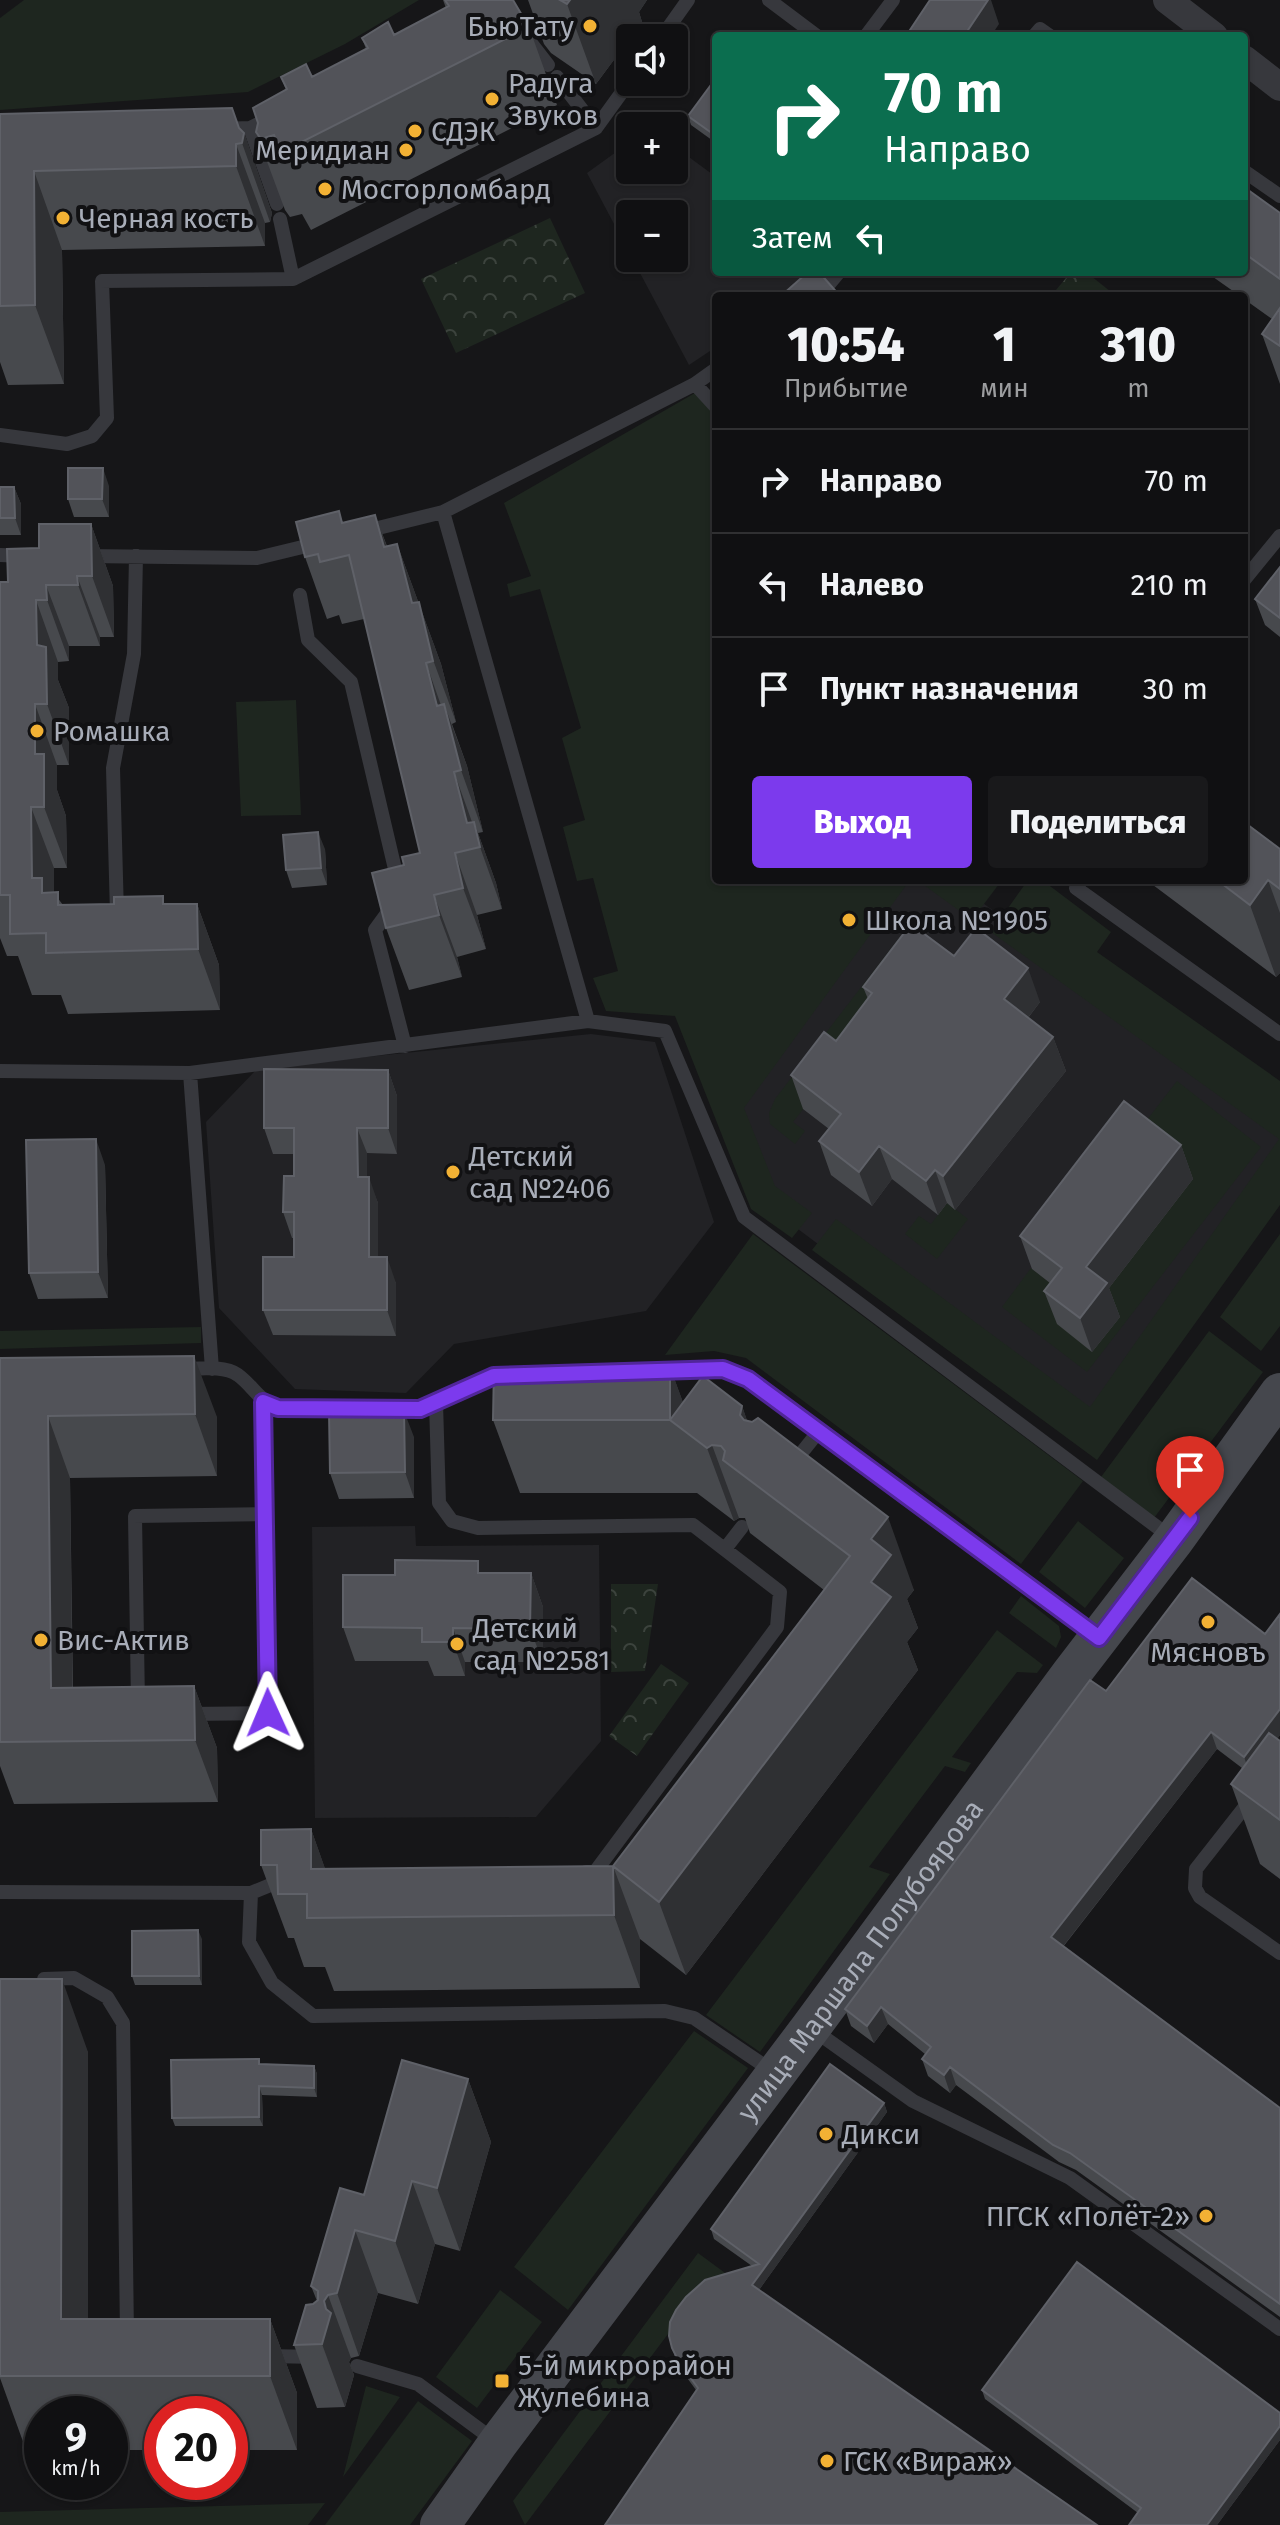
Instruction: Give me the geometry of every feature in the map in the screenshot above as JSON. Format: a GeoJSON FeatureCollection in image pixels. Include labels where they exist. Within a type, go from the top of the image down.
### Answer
{"type":"FeatureCollection","features":[{"type":"Feature","properties":{"kind":"street"},"geometry":{"type":"LineString","coordinates":[[1167,0],[1209,32]]}},
{"type":"Feature","properties":{"kind":"street"},"geometry":{"type":"LineString","coordinates":[[1248,62],[1280,87]]}},
{"type":"Feature","properties":{"kind":"street","name":"улица Маршала Полубоярова"},"geometry":{"type":"LineString","coordinates":[[440,2525],[498,2443],[1174,1540],[1280,1393]]}},
{"type":"Feature","properties":{"kind":"lane"},"geometry":{"type":"LineString","coordinates":[[671,24],[688,0]]}},
{"type":"Feature","properties":{"kind":"lane"},"geometry":{"type":"LineString","coordinates":[[769,0],[812,32]]}},
{"type":"Feature","properties":{"kind":"lane"},"geometry":{"type":"LineString","coordinates":[[869,32],[893,0]]}},
{"type":"Feature","properties":{"kind":"lane"},"geometry":{"type":"LineString","coordinates":[[519,28],[596,128]]}},
{"type":"Feature","properties":{"kind":"lane"},"geometry":{"type":"LineString","coordinates":[[0,435],[67,444],[92,436],[107,418],[102,281],[293,279],[596,128],[619,96]]}},
{"type":"Feature","properties":{"kind":"lane"},"geometry":{"type":"LineString","coordinates":[[203,129],[250,128],[292,107]]}},
{"type":"Feature","properties":{"kind":"lane"},"geometry":{"type":"LineString","coordinates":[[250,128],[277,204]]}},
{"type":"Feature","properties":{"kind":"lane"},"geometry":{"type":"LineString","coordinates":[[1248,174],[1280,196]]}},
{"type":"Feature","properties":{"kind":"lane"},"geometry":{"type":"LineString","coordinates":[[280,219],[293,279]]}},
{"type":"Feature","properties":{"kind":"lane"},"geometry":{"type":"LineString","coordinates":[[823,292],[836,276]]}},
{"type":"Feature","properties":{"kind":"lane"},"geometry":{"type":"LineString","coordinates":[[352,534],[443,512],[695,384],[712,372]]}},
{"type":"Feature","properties":{"kind":"lane"},"geometry":{"type":"LineString","coordinates":[[695,384],[712,403]]}},
{"type":"Feature","properties":{"kind":"lane"},"geometry":{"type":"LineString","coordinates":[[443,512],[588,1021]]}},
{"type":"Feature","properties":{"kind":"lane"},"geometry":{"type":"LineString","coordinates":[[1248,575],[1280,536]]}},
{"type":"Feature","properties":{"kind":"lane"},"geometry":{"type":"LineString","coordinates":[[76,556],[257,558],[337,538]]}},
{"type":"Feature","properties":{"kind":"lane"},"geometry":{"type":"LineString","coordinates":[[0,555],[45,556]]}},
{"type":"Feature","properties":{"kind":"lane"},"geometry":{"type":"LineString","coordinates":[[132,925],[117,925],[113,768],[134,654],[136,556]]}},
{"type":"Feature","properties":{"kind":"lane"},"geometry":{"type":"LineString","coordinates":[[300,595],[308,640],[351,682],[401,896],[375,930],[405,1046]]}},
{"type":"Feature","properties":{"kind":"lane"},"geometry":{"type":"LineString","coordinates":[[1079,884],[1076,888],[1280,1034]]}},
{"type":"Feature","properties":{"kind":"lane"},"geometry":{"type":"LineString","coordinates":[[0,1071],[190,1073],[588,1021],[665,1031],[744,1217],[1174,1540]]}},
{"type":"Feature","properties":{"kind":"lane"},"geometry":{"type":"LineString","coordinates":[[190,1073],[212,1369]]}},
{"type":"Feature","properties":{"kind":"lane"},"geometry":{"type":"LineString","coordinates":[[166,1369],[212,1369],[236,1373],[263,1402],[278,1408],[420,1409],[494,1376],[524,1375]]}},
{"type":"Feature","properties":{"kind":"lane"},"geometry":{"type":"LineString","coordinates":[[631,1372],[723,1369],[748,1379],[1099,1638]]}},
{"type":"Feature","properties":{"kind":"lane"},"geometry":{"type":"LineString","coordinates":[[263,1402],[266,1514],[268,1713],[138,1714],[135,1516],[266,1514]]}},
{"type":"Feature","properties":{"kind":"lane"},"geometry":{"type":"LineString","coordinates":[[436,1403],[439,1503],[452,1521],[478,1528],[693,1525],[780,1592],[777,1627],[595,1872],[563,1872]]}},
{"type":"Feature","properties":{"kind":"lane"},"geometry":{"type":"LineString","coordinates":[[785,1474],[819,1431]]}},
{"type":"Feature","properties":{"kind":"lane"},"geometry":{"type":"LineString","coordinates":[[725,1549],[742,1527]]}},
{"type":"Feature","properties":{"kind":"lane"},"geometry":{"type":"LineString","coordinates":[[1251,1799],[1196,1869],[1195,1888],[1200,1897],[1280,1953]]}},
{"type":"Feature","properties":{"kind":"lane"},"geometry":{"type":"LineString","coordinates":[[0,1892],[251,1893],[293,1876]]}},
{"type":"Feature","properties":{"kind":"lane"},"geometry":{"type":"LineString","coordinates":[[251,1893],[249,1942],[272,1983],[313,2016],[665,2011],[694,2018],[776,2074]]}},
{"type":"Feature","properties":{"kind":"lane"},"geometry":{"type":"LineString","coordinates":[[29,1979],[74,1978],[107,1997],[123,2023],[128,2354]]}},
{"type":"Feature","properties":{"kind":"lane"},"geometry":{"type":"LineString","coordinates":[[811,2027],[913,2101],[1070,2178],[1280,2329]]}},
{"type":"Feature","properties":{"kind":"lane"},"geometry":{"type":"LineString","coordinates":[[253,2356],[332,2358]]}},
{"type":"Feature","properties":{"kind":"lane"},"geometry":{"type":"LineString","coordinates":[[357,2366],[418,2384],[498,2443]]}},
{"type":"Feature","properties":{"kind":"shaded area"},"geometry":{"type":"Polygon","coordinates":[[[616,152],[616,184],[688,184],[688,156],[712,174],[712,276],[807,276],[788,292],[712,292],[712,350],[689,365],[639,272],[688,272],[688,200],[616,200],[616,228],[587,173],[616,152]]]}},
{"type":"Feature","properties":{"kind":"shaded area","name":"Школа №1905"},"geometry":{"type":"Polygon","coordinates":[[[715,884],[957,884],[1280,1118],[1280,1151],[1075,1437],[758,1199],[696,1011],[715,884]]]}},
{"type":"Feature","properties":{"kind":"shaded area","name":"Детский сад №2406"},"geometry":{"type":"Polygon","coordinates":[[[591,1034],[655,1042],[714,1222],[646,1311],[454,1344],[406,1393],[295,1389],[219,1308],[206,1122],[258,1068],[591,1034]]]}},
{"type":"Feature","properties":{"kind":"shaded area","name":"Детский сад №2581"},"geometry":{"type":"Polygon","coordinates":[[[415,1526],[416,1546],[599,1545],[601,1741],[536,1817],[315,1818],[312,1527],[415,1526]]]}},
{"type":"Feature","properties":{"kind":"green space"},"geometry":{"type":"Polygon","coordinates":[[[24,0],[419,0],[345,44],[248,92],[0,110],[0,18],[24,0]]]}},
{"type":"Feature","properties":{"kind":"green space"},"geometry":{"type":"Polygon","coordinates":[[[550,218],[585,293],[456,353],[421,279],[550,218]]]}},
{"type":"Feature","properties":{"kind":"green space"},"geometry":{"type":"Polygon","coordinates":[[[1068,276],[1091,276],[1111,292],[1054,292],[1068,276]]]}},
{"type":"Feature","properties":{"kind":"green space"},"geometry":{"type":"Polygon","coordinates":[[[695,393],[712,412],[712,884],[907,884],[744,1108],[775,1186],[812,1213],[792,1238],[751,1209],[675,1016],[606,1011],[593,978],[618,971],[593,878],[577,881],[563,827],[585,820],[562,738],[581,728],[540,589],[510,597],[507,584],[531,576],[504,503],[695,393]]]}},
{"type":"Feature","properties":{"kind":"green space"},"geometry":{"type":"Polygon","coordinates":[[[296,700],[301,815],[241,816],[236,702],[296,700]]]}},
{"type":"Feature","properties":{"kind":"green space"},"geometry":{"type":"Polygon","coordinates":[[[925,884],[999,884],[972,920],[925,884]]]}},
{"type":"Feature","properties":{"kind":"green space"},"geometry":{"type":"Polygon","coordinates":[[[1025,884],[1047,884],[1111,932],[1097,952],[1280,1081],[1280,1205],[1097,1460],[812,1250],[836,1219],[1090,1407],[1279,1139],[991,932],[1025,884]]]}},
{"type":"Feature","properties":{"kind":"green space"},"geometry":{"type":"Polygon","coordinates":[[[899,938],[924,957],[793,1122],[805,1131],[795,1144],[770,1124],[769,1113],[775,1099],[899,938]]]}},
{"type":"Feature","properties":{"kind":"green space"},"geometry":{"type":"Polygon","coordinates":[[[1177,1081],[1261,1147],[1087,1372],[1002,1307],[1031,1268],[1074,1301],[1099,1301],[1136,1134],[1177,1081]]]}},
{"type":"Feature","properties":{"kind":"green space"},"geometry":{"type":"Polygon","coordinates":[[[947,1203],[968,1219],[937,1259],[905,1234],[919,1216],[931,1224],[947,1203]]]}},
{"type":"Feature","properties":{"kind":"green space"},"geometry":{"type":"Polygon","coordinates":[[[753,1234],[1083,1481],[1021,1564],[746,1358],[714,1351],[665,1355],[753,1234]]]}},
{"type":"Feature","properties":{"kind":"green space"},"geometry":{"type":"Polygon","coordinates":[[[1280,1234],[1280,1326],[1261,1351],[1220,1317],[1280,1234]]]}},
{"type":"Feature","properties":{"kind":"green space"},"geometry":{"type":"Polygon","coordinates":[[[201,1327],[201,1343],[0,1349],[0,1331],[201,1327]]]}},
{"type":"Feature","properties":{"kind":"green space"},"geometry":{"type":"Polygon","coordinates":[[[1209,1331],[1263,1372],[1154,1518],[1101,1477],[1209,1331]]]}},
{"type":"Feature","properties":{"kind":"green space"},"geometry":{"type":"Polygon","coordinates":[[[1078,1521],[1124,1558],[1085,1608],[1039,1572],[1078,1521]]]}},
{"type":"Feature","properties":{"kind":"green space"},"geometry":{"type":"Polygon","coordinates":[[[611,1584],[658,1584],[645,1671],[611,1672],[611,1584]]]}},
{"type":"Feature","properties":{"kind":"green space"},"geometry":{"type":"Polygon","coordinates":[[[1021,1596],[1059,1626],[1061,1637],[1056,1648],[1009,1613],[1021,1596]]]}},
{"type":"Feature","properties":{"kind":"green space"},"geometry":{"type":"Polygon","coordinates":[[[997,1630],[1043,1665],[1037,1673],[1017,1672],[952,1757],[971,1763],[965,1772],[945,1766],[869,1867],[890,1874],[760,2052],[706,2015],[997,1630]]]}},
{"type":"Feature","properties":{"kind":"green space"},"geometry":{"type":"Polygon","coordinates":[[[661,1664],[689,1683],[637,1756],[609,1736],[661,1664]]]}},
{"type":"Feature","properties":{"kind":"green space"},"geometry":{"type":"Polygon","coordinates":[[[694,2031],[748,2068],[568,2310],[514,2267],[694,2031]]]}},
{"type":"Feature","properties":{"kind":"green space"},"geometry":{"type":"Polygon","coordinates":[[[698,2253],[755,2295],[689,2306],[525,2525],[513,2501],[698,2253]]]}},
{"type":"Feature","properties":{"kind":"green space"},"geometry":{"type":"Polygon","coordinates":[[[500,2290],[542,2322],[477,2408],[436,2377],[500,2290]]]}},
{"type":"Feature","properties":{"kind":"green space"},"geometry":{"type":"Polygon","coordinates":[[[366,2386],[400,2397],[343,2477],[366,2386]]]}},
{"type":"Feature","properties":{"kind":"green space"},"geometry":{"type":"Polygon","coordinates":[[[418,2401],[472,2441],[410,2525],[325,2525],[418,2401]]]}},
{"type":"Feature","properties":{"kind":"green space"},"geometry":{"type":"Polygon","coordinates":[[[325,2503],[308,2525],[0,2525],[0,2512],[325,2503]]]}},
{"type":"Feature","properties":{"kind":"building"},"geometry":{"type":"Polygon","coordinates":[[[445,0],[513,0],[529,27],[282,152],[274,135],[261,139],[256,132],[258,123],[253,108],[287,89],[281,77],[306,64],[312,77],[368,48],[362,38],[388,22],[394,35],[449,6],[445,0]]]}},
{"type":"Feature","properties":{"kind":"building"},"geometry":{"type":"Polygon","coordinates":[[[930,0],[988,0],[967,32],[909,32],[930,0]]]}},
{"type":"Feature","properties":{"kind":"building"},"geometry":{"type":"Polygon","coordinates":[[[712,83],[712,133],[688,116],[712,83]]]}},
{"type":"Feature","properties":{"kind":"building"},"geometry":{"type":"Polygon","coordinates":[[[232,108],[244,133],[242,143],[236,144],[236,166],[34,171],[35,305],[0,306],[0,114],[232,108]]]}},
{"type":"Feature","properties":{"kind":"building"},"geometry":{"type":"Polygon","coordinates":[[[1248,190],[1280,213],[1280,279],[1248,256],[1248,190]]]}},
{"type":"Feature","properties":{"kind":"building"},"geometry":{"type":"Polygon","coordinates":[[[804,276],[822,276],[836,292],[786,292],[804,276]]]}},
{"type":"Feature","properties":{"kind":"building"},"geometry":{"type":"Polygon","coordinates":[[[1280,308],[1280,346],[1262,334],[1280,308]]]}},
{"type":"Feature","properties":{"kind":"building"},"geometry":{"type":"Polygon","coordinates":[[[68,468],[103,468],[102,499],[68,499],[68,468]]]}},
{"type":"Feature","properties":{"kind":"building"},"geometry":{"type":"Polygon","coordinates":[[[0,487],[14,487],[15,518],[0,518],[0,487]]]}},
{"type":"Feature","properties":{"kind":"building"},"geometry":{"type":"Polygon","coordinates":[[[339,511],[342,523],[375,515],[384,547],[397,544],[412,603],[419,602],[433,661],[426,663],[437,706],[444,704],[461,770],[454,772],[467,823],[474,822],[480,847],[455,853],[463,888],[434,895],[439,915],[386,928],[372,873],[404,865],[402,857],[420,853],[349,555],[320,562],[318,554],[305,557],[296,522],[339,511]]]}},
{"type":"Feature","properties":{"kind":"building"},"geometry":{"type":"Polygon","coordinates":[[[39,524],[91,524],[92,576],[77,576],[78,585],[46,585],[47,600],[36,600],[37,645],[46,647],[47,704],[35,704],[35,754],[44,754],[44,807],[31,807],[32,878],[42,878],[42,893],[58,892],[58,905],[114,904],[114,897],[163,896],[163,904],[197,904],[198,949],[46,953],[46,933],[10,934],[10,895],[0,895],[0,582],[8,582],[7,549],[39,548],[39,524]]]}},
{"type":"Feature","properties":{"kind":"building"},"geometry":{"type":"Polygon","coordinates":[[[1280,567],[1280,618],[1255,599],[1280,567]]]}},
{"type":"Feature","properties":{"kind":"building"},"geometry":{"type":"Polygon","coordinates":[[[1248,825],[1280,849],[1280,889],[1268,880],[1250,905],[1222,884],[1248,884],[1248,825]]]}},
{"type":"Feature","properties":{"kind":"building"},"geometry":{"type":"Polygon","coordinates":[[[318,832],[321,868],[286,870],[283,835],[318,832]]]}},
{"type":"Feature","properties":{"kind":"building"},"geometry":{"type":"Polygon","coordinates":[[[911,924],[954,956],[976,928],[1028,968],[1004,999],[1053,1037],[943,1176],[935,1170],[926,1181],[879,1146],[859,1172],[819,1141],[841,1114],[791,1075],[824,1032],[836,1041],[872,993],[863,987],[911,924]]]}},
{"type":"Feature","properties":{"kind":"building"},"geometry":{"type":"Polygon","coordinates":[[[264,1069],[388,1070],[388,1128],[357,1128],[358,1177],[369,1177],[369,1257],[387,1257],[387,1310],[263,1310],[263,1257],[294,1257],[294,1212],[283,1212],[284,1176],[294,1176],[294,1128],[264,1128],[264,1069]]]}},
{"type":"Feature","properties":{"kind":"building"},"geometry":{"type":"Polygon","coordinates":[[[1124,1101],[1181,1145],[1086,1267],[1107,1283],[1080,1318],[1044,1291],[1062,1268],[1020,1236],[1124,1101]]]}},
{"type":"Feature","properties":{"kind":"building"},"geometry":{"type":"Polygon","coordinates":[[[96,1139],[98,1272],[29,1273],[26,1140],[96,1139]]]}},
{"type":"Feature","properties":{"kind":"building"},"geometry":{"type":"Polygon","coordinates":[[[194,1356],[195,1414],[48,1416],[51,1688],[194,1686],[195,1740],[0,1742],[0,1358],[194,1356]]]}},
{"type":"Feature","properties":{"kind":"building"},"geometry":{"type":"Polygon","coordinates":[[[494,1367],[670,1367],[670,1420],[493,1420],[494,1367]]]}},
{"type":"Feature","properties":{"kind":"building"},"geometry":{"type":"Polygon","coordinates":[[[703,1376],[742,1406],[740,1415],[744,1420],[752,1422],[758,1418],[888,1517],[871,1539],[891,1555],[871,1582],[891,1597],[659,1902],[613,1866],[850,1556],[723,1460],[725,1451],[721,1446],[707,1448],[670,1420],[703,1376]]]}},
{"type":"Feature","properties":{"kind":"building"},"geometry":{"type":"Polygon","coordinates":[[[329,1411],[404,1411],[405,1472],[330,1473],[329,1411]]]}},
{"type":"Feature","properties":{"kind":"building"},"geometry":{"type":"Polygon","coordinates":[[[395,1560],[478,1561],[478,1573],[531,1573],[530,1629],[453,1628],[453,1642],[422,1642],[422,1628],[343,1627],[343,1575],[395,1575],[395,1560]]]}},
{"type":"Feature","properties":{"kind":"building"},"geometry":{"type":"Polygon","coordinates":[[[1192,1578],[1265,1634],[1280,1614],[1280,1709],[1244,1757],[1211,1732],[1051,1937],[1280,2108],[1280,2304],[1070,2153],[1053,2145],[950,2067],[944,2075],[922,2059],[931,2047],[881,2007],[867,2026],[845,2009],[1090,1680],[1106,1691],[1192,1578]]]}},
{"type":"Feature","properties":{"kind":"building"},"geometry":{"type":"Polygon","coordinates":[[[1269,1733],[1280,1741],[1280,1820],[1231,1784],[1269,1733]]]}},
{"type":"Feature","properties":{"kind":"building"},"geometry":{"type":"Polygon","coordinates":[[[311,1829],[311,1869],[613,1866],[614,1915],[307,1918],[307,1894],[278,1894],[277,1865],[261,1865],[261,1830],[311,1829]]]}},
{"type":"Feature","properties":{"kind":"building"},"geometry":{"type":"Polygon","coordinates":[[[198,1930],[199,1976],[132,1976],[132,1931],[198,1930]]]}},
{"type":"Feature","properties":{"kind":"building"},"geometry":{"type":"Polygon","coordinates":[[[0,1979],[62,1979],[61,2319],[270,2319],[270,2376],[0,2376],[0,1979]]]}},
{"type":"Feature","properties":{"kind":"building"},"geometry":{"type":"Polygon","coordinates":[[[259,2059],[259,2064],[314,2066],[314,2088],[259,2086],[259,2117],[172,2118],[171,2060],[259,2059]]]}},
{"type":"Feature","properties":{"kind":"building"},"geometry":{"type":"Polygon","coordinates":[[[402,2060],[468,2079],[437,2188],[412,2181],[395,2241],[355,2230],[337,2293],[328,2295],[324,2301],[331,2313],[322,2344],[294,2345],[306,2305],[318,2300],[318,2291],[311,2286],[340,2188],[364,2195],[402,2060]]]}},
{"type":"Feature","properties":{"kind":"building","name":"ГСК «Вираж»"},"geometry":{"type":"Polygon","coordinates":[[[830,2064],[884,2103],[752,2285],[1097,2525],[605,2525],[698,2388],[672,2348],[670,2322],[676,2310],[705,2280],[759,2264],[711,2229],[830,2064]]]}},
{"type":"Feature","properties":{"kind":"building","name":"ПГСК «Полёт-2»"},"geometry":{"type":"Polygon","coordinates":[[[1077,2262],[1280,2413],[1280,2426],[1207,2525],[1129,2525],[1141,2508],[982,2390],[1077,2262]]]}},
{"type":"Feature","properties":{"kind":"place","name":"БьюТату"},"geometry":{"type":"Point","coordinates":[590,26]}},
{"type":"Feature","properties":{"kind":"place","name":"Радуга Звуков"},"geometry":{"type":"Point","coordinates":[492,99]}},
{"type":"Feature","properties":{"kind":"place","name":"СДЭК"},"geometry":{"type":"Point","coordinates":[415,131]}},
{"type":"Feature","properties":{"kind":"place","name":"Меридиан"},"geometry":{"type":"Point","coordinates":[406,150]}},
{"type":"Feature","properties":{"kind":"place","name":"Мосгорломбард"},"geometry":{"type":"Point","coordinates":[325,189]}},
{"type":"Feature","properties":{"kind":"place","name":"Черная кость"},"geometry":{"type":"Point","coordinates":[63,218]}},
{"type":"Feature","properties":{"kind":"place","name":"Ромашка"},"geometry":{"type":"Point","coordinates":[37,731]}},
{"type":"Feature","properties":{"kind":"place","name":"Школа №1905"},"geometry":{"type":"Point","coordinates":[849,920]}},
{"type":"Feature","properties":{"kind":"place","name":"Детский сад №2406"},"geometry":{"type":"Point","coordinates":[453,1172]}},
{"type":"Feature","properties":{"kind":"place","name":"Мясновъ"},"geometry":{"type":"Point","coordinates":[1208,1622]}},
{"type":"Feature","properties":{"kind":"place","name":"Вис-Актив"},"geometry":{"type":"Point","coordinates":[41,1640]}},
{"type":"Feature","properties":{"kind":"place","name":"Детский сад №2581"},"geometry":{"type":"Point","coordinates":[457,1644]}},
{"type":"Feature","properties":{"kind":"place","name":"Дикси"},"geometry":{"type":"Point","coordinates":[826,2134]}},
{"type":"Feature","properties":{"kind":"place","name":"ПГСК «Полёт-2»"},"geometry":{"type":"Point","coordinates":[1206,2216]}},
{"type":"Feature","properties":{"kind":"place","name":"5-й микрорайон Жулебина"},"geometry":{"type":"Point","coordinates":[502,2381]}},
{"type":"Feature","properties":{"kind":"place","name":"ГСК «Вираж»"},"geometry":{"type":"Point","coordinates":[827,2461]}},
{"type":"Feature","properties":{"kind":"route"},"geometry":{"type":"LineString","coordinates":[[268,1713],[263,1402],[278,1408],[420,1409],[494,1376],[723,1369],[748,1379],[1099,1638],[1190,1518]]}}]}
